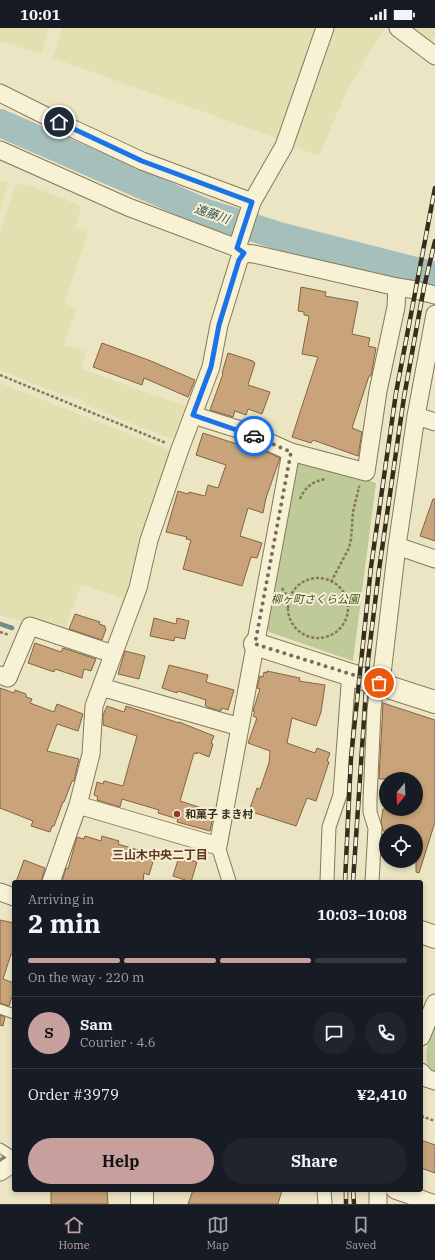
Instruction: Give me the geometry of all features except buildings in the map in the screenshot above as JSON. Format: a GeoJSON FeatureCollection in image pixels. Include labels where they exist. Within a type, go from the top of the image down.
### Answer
{"type":"FeatureCollection","features":[{"type":"Feature","properties":{"kind":"street"},"geometry":{"type":"LineString","coordinates":[[52,880],[78,805],[91,754],[94,706],[138,588],[149,540],[180,449],[211,367],[219,325],[239,260],[240,247],[251,204],[284,146],[325,28]]}},
{"type":"Feature","properties":{"kind":"street"},"geometry":{"type":"LineString","coordinates":[[398,28],[435,56]]}},
{"type":"Feature","properties":{"kind":"street"},"geometry":{"type":"LineString","coordinates":[[0,93],[142,161],[251,204]]}},
{"type":"Feature","properties":{"kind":"street"},"geometry":{"type":"LineString","coordinates":[[0,150],[128,207],[240,247],[254,254],[435,295]]}},
{"type":"Feature","properties":{"kind":"street"},"geometry":{"type":"LineString","coordinates":[[193,415],[244,431],[291,452],[366,472],[378,391],[396,307],[397,287]]}},
{"type":"Feature","properties":{"kind":"street"},"geometry":{"type":"LineString","coordinates":[[372,880],[375,828],[370,812],[370,800],[374,710],[382,674],[397,546],[416,416],[435,314]]}},
{"type":"Feature","properties":{"kind":"street"},"geometry":{"type":"LineString","coordinates":[[416,416],[435,422]]}},
{"type":"Feature","properties":{"kind":"street"},"geometry":{"type":"LineString","coordinates":[[229,880],[218,846],[291,452]]}},
{"type":"Feature","properties":{"kind":"street"},"geometry":{"type":"LineString","coordinates":[[397,546],[435,559]]}},
{"type":"Feature","properties":{"kind":"street"},"geometry":{"type":"LineString","coordinates":[[0,676],[8,678],[30,626],[113,654]]}},
{"type":"Feature","properties":{"kind":"street"},"geometry":{"type":"LineString","coordinates":[[255,644],[378,689],[435,702]]}},
{"type":"Feature","properties":{"kind":"street"},"geometry":{"type":"LineString","coordinates":[[327,880],[329,827],[340,795],[348,685]]}},
{"type":"Feature","properties":{"kind":"street"},"geometry":{"type":"LineString","coordinates":[[101,687],[240,727]]}},
{"type":"Feature","properties":{"kind":"street"},"geometry":{"type":"LineString","coordinates":[[78,805],[218,846]]}},
{"type":"Feature","properties":{"kind":"street"},"geometry":{"type":"LineString","coordinates":[[0,892],[12,896]]}},
{"type":"Feature","properties":{"kind":"street"},"geometry":{"type":"LineString","coordinates":[[423,933],[435,937]]}},
{"type":"Feature","properties":{"kind":"street"},"geometry":{"type":"LineString","coordinates":[[423,1033],[434,1009]]}},
{"type":"Feature","properties":{"kind":"street"},"geometry":{"type":"LineString","coordinates":[[423,1074],[426,1078],[435,1080]]}},
{"type":"Feature","properties":{"kind":"street"},"geometry":{"type":"LineString","coordinates":[[0,1172],[12,1160]]}},
{"type":"Feature","properties":{"kind":"street"},"geometry":{"type":"LineString","coordinates":[[142,1192],[142,1204]]}},
{"type":"Feature","properties":{"kind":"street"},"geometry":{"type":"LineString","coordinates":[[324,1192],[325,1204]]}},
{"type":"Feature","properties":{"kind":"street"},"geometry":{"type":"LineString","coordinates":[[377,1192],[378,1204]]}},
{"type":"Feature","properties":{"kind":"street"},"geometry":{"type":"LineString","coordinates":[[401,1192],[435,1204]]}},
{"type":"Feature","properties":{"kind":"lane"},"geometry":{"type":"LineString","coordinates":[[0,1009],[12,1013]]}},
{"type":"Feature","properties":{"kind":"lane"},"geometry":{"type":"LineString","coordinates":[[0,1148],[12,1158]]}},
{"type":"Feature","properties":{"kind":"path"},"geometry":{"type":"LineString","coordinates":[[0,375],[180,449]]}},
{"type":"Feature","properties":{"kind":"path"},"geometry":{"type":"LineString","coordinates":[[331,582],[349,548],[353,512],[359,487],[354,485],[359,470]]}},
{"type":"Feature","properties":{"kind":"path"},"geometry":{"type":"LineString","coordinates":[[298,504],[303,492],[307,488],[318,480],[326,479]]}},
{"type":"Feature","properties":{"kind":"path"},"geometry":{"type":"LineString","coordinates":[[319,578],[331,582],[337,585],[344,593],[348,612],[345,622],[339,630],[331,636],[311,638],[302,634],[294,627],[289,619],[289,599],[293,590],[309,579],[319,578]]}},
{"type":"Feature","properties":{"kind":"path"},"geometry":{"type":"LineString","coordinates":[[283,584],[282,588],[289,599]]}},
{"type":"Feature","properties":{"kind":"path"},"geometry":{"type":"LineString","coordinates":[[423,1117],[435,1121]]}},
{"type":"Feature","properties":{"kind":"shaded area"},"geometry":{"type":"Polygon","coordinates":[[[0,28],[49,28],[41,54],[0,41],[0,28]]]}},
{"type":"Feature","properties":{"kind":"shaded area"},"geometry":{"type":"Polygon","coordinates":[[[63,28],[317,28],[279,139],[53,58],[63,28]]]}},
{"type":"Feature","properties":{"kind":"shaded area"},"geometry":{"type":"Polygon","coordinates":[[[329,28],[385,28],[349,86],[319,156],[289,145],[329,28]]]}},
{"type":"Feature","properties":{"kind":"shaded area"},"geometry":{"type":"Polygon","coordinates":[[[406,28],[435,28],[435,36],[427,42],[406,28]]]}},
{"type":"Feature","properties":{"kind":"shaded area"},"geometry":{"type":"Polygon","coordinates":[[[0,180],[9,183],[0,210],[0,180]]]}},
{"type":"Feature","properties":{"kind":"shaded area"},"geometry":{"type":"Polygon","coordinates":[[[16,184],[30,186],[82,206],[75,228],[88,233],[64,303],[77,308],[64,345],[86,352],[81,369],[186,406],[172,439],[86,405],[82,399],[65,396],[0,370],[0,233],[16,184]]]}},
{"type":"Feature","properties":{"kind":"shaded area"},"geometry":{"type":"Polygon","coordinates":[[[0,383],[172,451],[127,600],[81,584],[64,634],[0,615],[0,383]]]}},
{"type":"Feature","properties":{"kind":"green space","name":"柳ヶ町さくら公園"},"geometry":{"type":"Polygon","coordinates":[[[303,457],[376,483],[353,661],[269,632],[265,624],[293,463],[303,457]]]}},
{"type":"Feature","properties":{"kind":"green space"},"geometry":{"type":"Polygon","coordinates":[[[435,1025],[435,1074],[430,1071],[426,1059],[430,1036],[435,1025]]]}},
{"type":"Feature","properties":{"kind":"waterway","name":"遠藤川"},"geometry":{"type":"LineString","coordinates":[[0,123],[204,212],[279,236],[435,276]]}},
{"type":"Feature","properties":{"kind":"waterway"},"geometry":{"type":"LineString","coordinates":[[0,624],[12,628]]}},
{"type":"Feature","properties":{"kind":"waterway"},"geometry":{"type":"LineString","coordinates":[[0,1162],[8,1153]]}},
{"type":"Feature","properties":{"kind":"railway"},"geometry":{"type":"LineString","coordinates":[[345,880],[351,758],[371,567],[396,393],[435,188]]}},
{"type":"Feature","properties":{"kind":"railway"},"geometry":{"type":"LineString","coordinates":[[353,880],[368,660],[379,570],[404,397],[424,287],[435,241]]}},
{"type":"Feature","properties":{"kind":"railway"},"geometry":{"type":"LineString","coordinates":[[346,1192],[346,1204]]}},
{"type":"Feature","properties":{"kind":"railway"},"geometry":{"type":"LineString","coordinates":[[353,1192],[354,1204]]}},
{"type":"Feature","properties":{"kind":"way so far"},"geometry":{"type":"LineString","coordinates":[[254,436],[291,452],[255,644],[379,683]]}},
{"type":"Feature","properties":{"kind":"place","name":"和菓子 まき村"},"geometry":{"type":"Point","coordinates":[177,814]}},
{"type":"Feature","properties":{"kind":"district","name":"三山木中央二丁目"},"geometry":{"type":"Point","coordinates":[160,855]}},
{"type":"Feature","properties":{"kind":"route"},"geometry":{"type":"LineString","coordinates":[[59,122],[142,161],[252,202],[237,248],[244,253],[239,260],[219,325],[211,367],[193,415],[244,431],[254,436]]}}]}
